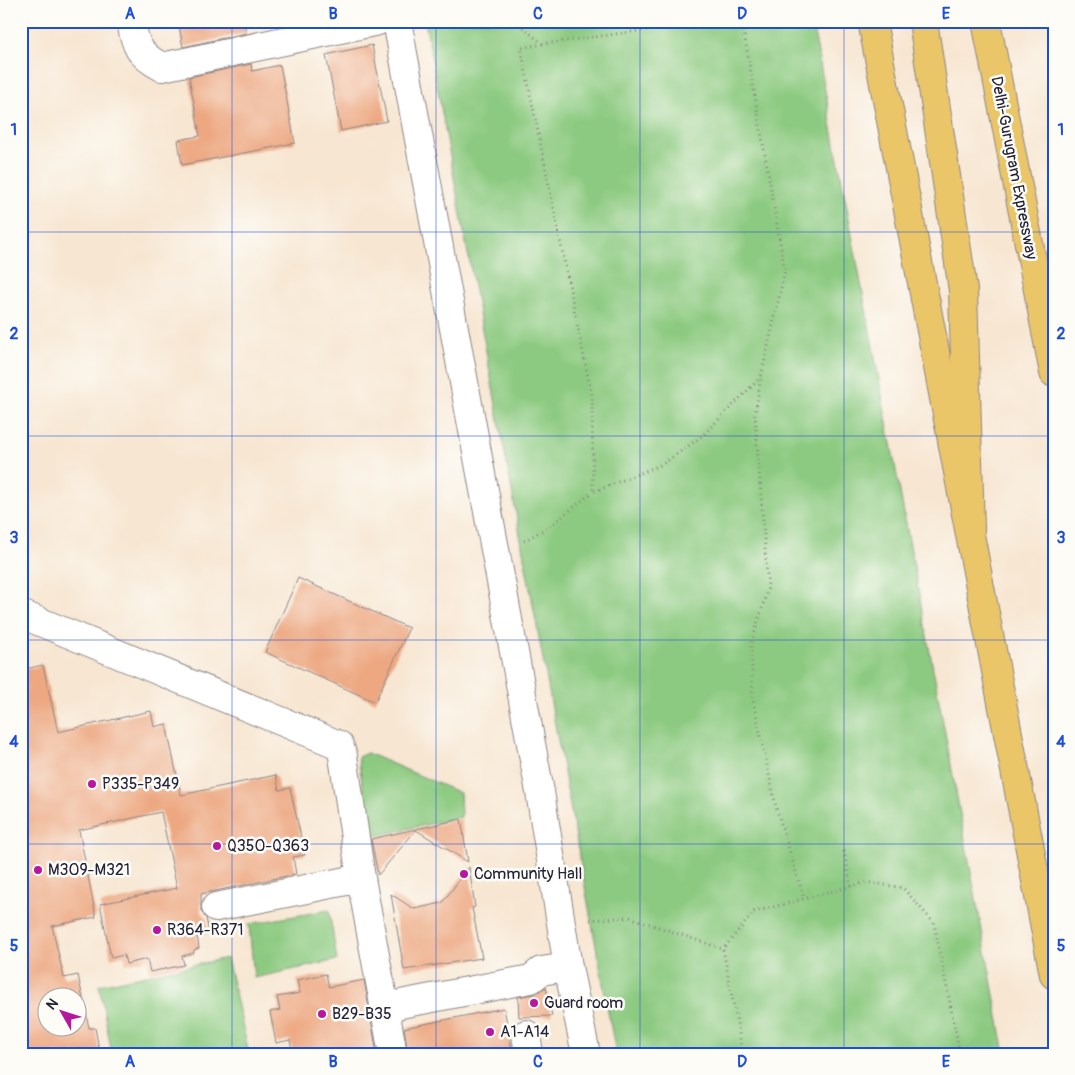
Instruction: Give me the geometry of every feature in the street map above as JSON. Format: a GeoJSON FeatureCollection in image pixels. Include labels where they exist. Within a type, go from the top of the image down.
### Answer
{"type":"FeatureCollection","features":[{"type":"Feature","properties":{"kind":"main road"},"geometry":{"type":"LineString","coordinates":[[872,21],[1054,975]]}},
{"type":"Feature","properties":{"kind":"main road"},"geometry":{"type":"LineString","coordinates":[[924,21],[963,290],[970,529]]}},
{"type":"Feature","properties":{"kind":"main road","name":"Delhi-Gurugram Expressway"},"geometry":{"type":"LineString","coordinates":[[986,21],[1054,372]]}},
{"type":"Feature","properties":{"kind":"street"},"geometry":{"type":"LineString","coordinates":[[132,21],[134,40],[145,58],[162,67],[378,21]]}},
{"type":"Feature","properties":{"kind":"street"},"geometry":{"type":"LineString","coordinates":[[398,21],[540,792],[568,967],[586,1054]]}},
{"type":"Feature","properties":{"kind":"street"},"geometry":{"type":"LineString","coordinates":[[21,614],[339,745],[343,756],[361,878],[384,999],[392,1054]]}},
{"type":"Feature","properties":{"kind":"street"},"geometry":{"type":"LineString","coordinates":[[216,907],[361,878]]}},
{"type":"Feature","properties":{"kind":"street"},"geometry":{"type":"LineString","coordinates":[[384,999],[531,979],[541,971],[568,967]]}},
{"type":"Feature","properties":{"kind":"path"},"geometry":{"type":"LineString","coordinates":[[515,21],[543,44]]}},
{"type":"Feature","properties":{"kind":"path"},"geometry":{"type":"LineString","coordinates":[[592,492],[592,397],[521,48],[710,21]]}},
{"type":"Feature","properties":{"kind":"path"},"geometry":{"type":"LineString","coordinates":[[742,21],[785,271],[761,377],[755,415],[768,588],[751,645],[753,699],[776,807],[804,898]]}},
{"type":"Feature","properties":{"kind":"path"},"geometry":{"type":"LineString","coordinates":[[495,550],[522,542],[542,530],[592,492],[663,464],[702,436],[761,377]]}},
{"type":"Feature","properties":{"kind":"path"},"geometry":{"type":"LineString","coordinates":[[844,851],[851,886]]}},
{"type":"Feature","properties":{"kind":"path"},"geometry":{"type":"LineString","coordinates":[[743,1054],[724,950],[754,912],[867,882],[903,888],[934,923],[960,1054]]}},
{"type":"Feature","properties":{"kind":"path"},"geometry":{"type":"LineString","coordinates":[[561,923],[629,917],[724,950]]}},
{"type":"Feature","properties":{"kind":"green space"},"geometry":{"type":"Polygon","coordinates":[[[425,21],[812,21],[1005,1054],[616,1054],[425,21]]]}},
{"type":"Feature","properties":{"kind":"green space"},"geometry":{"type":"Polygon","coordinates":[[[367,753],[460,793],[461,817],[371,837],[358,757],[367,753]]]}},
{"type":"Feature","properties":{"kind":"green space"},"geometry":{"type":"Polygon","coordinates":[[[329,910],[337,960],[254,978],[249,924],[329,910]]]}},
{"type":"Feature","properties":{"kind":"green space"},"geometry":{"type":"Polygon","coordinates":[[[227,958],[249,1054],[112,1054],[99,985],[227,958]]]}},
{"type":"Feature","properties":{"kind":"building"},"geometry":{"type":"Polygon","coordinates":[[[178,21],[244,21],[246,33],[183,47],[178,21]]]}},
{"type":"Feature","properties":{"kind":"building"},"geometry":{"type":"Polygon","coordinates":[[[372,45],[387,121],[341,131],[326,55],[372,45]]]}},
{"type":"Feature","properties":{"kind":"building"},"geometry":{"type":"Polygon","coordinates":[[[251,64],[252,71],[280,65],[295,143],[182,165],[178,140],[200,136],[189,77],[251,64]]]}},
{"type":"Feature","properties":{"kind":"building"},"geometry":{"type":"Polygon","coordinates":[[[298,578],[409,628],[375,702],[265,652],[298,578]]]}},
{"type":"Feature","properties":{"kind":"building"},"geometry":{"type":"Polygon","coordinates":[[[43,665],[58,732],[151,711],[154,727],[166,724],[181,795],[276,775],[279,790],[290,788],[305,855],[293,857],[296,874],[201,894],[201,911],[206,918],[209,933],[197,935],[199,948],[194,950],[194,953],[182,956],[184,965],[150,972],[147,959],[126,964],[124,955],[111,958],[100,904],[177,888],[161,812],[79,830],[96,917],[52,926],[64,978],[78,975],[81,988],[38,988],[38,1038],[88,1038],[88,1023],[89,1028],[95,1028],[100,1054],[21,1054],[21,670],[43,665]]]}},
{"type":"Feature","properties":{"kind":"building"},"geometry":{"type":"Polygon","coordinates":[[[461,819],[468,862],[416,830],[378,875],[371,839],[461,819]]]}},
{"type":"Feature","properties":{"kind":"building"},"geometry":{"type":"Polygon","coordinates":[[[469,867],[475,907],[472,908],[482,958],[404,970],[391,894],[414,909],[442,903],[469,867]]]}},
{"type":"Feature","properties":{"kind":"building","name":"B29-B35"},"geometry":{"type":"Polygon","coordinates":[[[326,974],[329,987],[364,980],[377,1054],[293,1054],[290,1040],[276,1043],[270,1012],[280,1010],[277,997],[300,993],[297,980],[326,974]]]}},
{"type":"Feature","properties":{"kind":"building","name":"Guard room"},"geometry":{"type":"Polygon","coordinates":[[[546,987],[552,1016],[519,1017],[518,997],[534,994],[546,987]]]}},
{"type":"Feature","properties":{"kind":"building","name":"A1-A14"},"geometry":{"type":"Polygon","coordinates":[[[504,1008],[512,1050],[495,1054],[408,1054],[404,1028],[504,1008]]]}},
{"type":"Feature","properties":{"kind":"place","name":"P335-P349"},"geometry":{"type":"Point","coordinates":[92,784]}},
{"type":"Feature","properties":{"kind":"place","name":"Q350-Q363"},"geometry":{"type":"Point","coordinates":[217,846]}},
{"type":"Feature","properties":{"kind":"place","name":"M309-M321"},"geometry":{"type":"Point","coordinates":[38,870]}},
{"type":"Feature","properties":{"kind":"place","name":"Community Hall"},"geometry":{"type":"Point","coordinates":[464,874]}},
{"type":"Feature","properties":{"kind":"place","name":"R364-R371"},"geometry":{"type":"Point","coordinates":[157,930]}},
{"type":"Feature","properties":{"kind":"place","name":"Guard room"},"geometry":{"type":"Point","coordinates":[534,1003]}},
{"type":"Feature","properties":{"kind":"place","name":"B29-B35"},"geometry":{"type":"Point","coordinates":[322,1014]}},
{"type":"Feature","properties":{"kind":"place","name":"A1-A14"},"geometry":{"type":"Point","coordinates":[490,1032]}}]}
